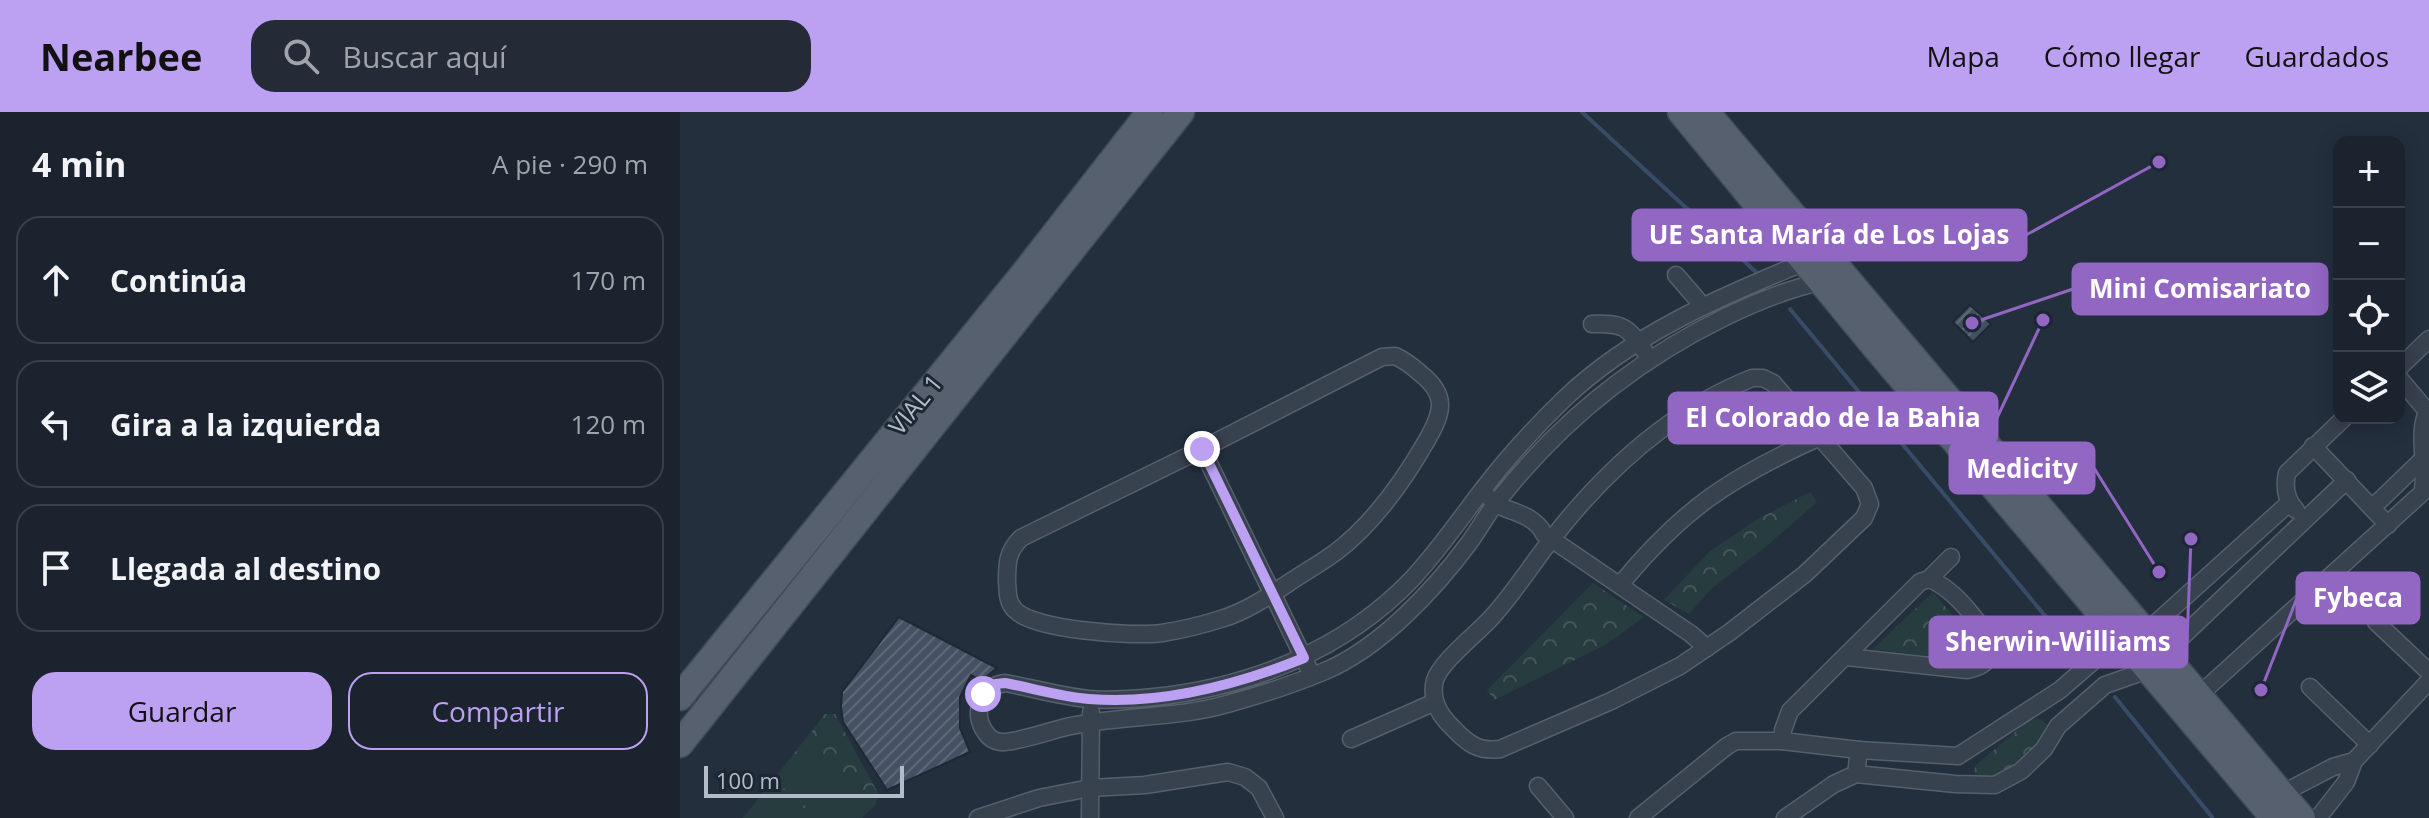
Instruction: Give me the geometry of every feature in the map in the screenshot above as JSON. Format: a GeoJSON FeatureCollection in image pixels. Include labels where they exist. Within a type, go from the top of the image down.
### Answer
{"type":"FeatureCollection","features":[{"type":"Feature","properties":{"kind":"main road","name":"VIAL 1"},"geometry":{"type":"LineString","coordinates":[[680,697],[1012,288],[1150,112]]}},
{"type":"Feature","properties":{"kind":"main road"},"geometry":{"type":"LineString","coordinates":[[680,744],[1181,112]]}},
{"type":"Feature","properties":{"kind":"main road"},"geometry":{"type":"LineString","coordinates":[[1681,112],[1813,272],[2133,635]]}},
{"type":"Feature","properties":{"kind":"main road"},"geometry":{"type":"LineString","coordinates":[[1706,112],[2156,663],[2278,806],[2302,818]]}},
{"type":"Feature","properties":{"kind":"main road"},"geometry":{"type":"LineString","coordinates":[[2156,663],[2198,696],[2278,806]]}},
{"type":"Feature","properties":{"kind":"street"},"geometry":{"type":"LineString","coordinates":[[1813,272],[1772,296],[1695,332],[1604,394],[1561,431],[1518,476],[1502,506],[1416,605],[1363,648],[1328,670],[1225,705],[1144,718],[1092,722],[1003,742],[988,736],[981,726],[978,715],[983,694],[996,684],[1005,683],[1089,699],[1140,698],[1216,688],[1304,658],[1379,610],[1412,578],[1453,530],[1529,434],[1567,396],[1610,362],[1702,305],[1813,272]]}},
{"type":"Feature","properties":{"kind":"street"},"geometry":{"type":"LineString","coordinates":[[1676,275],[1702,305]]}},
{"type":"Feature","properties":{"kind":"street"},"geometry":{"type":"LineString","coordinates":[[1686,313],[1695,332]]}},
{"type":"Feature","properties":{"kind":"street"},"geometry":{"type":"LineString","coordinates":[[1592,324],[1615,323],[1630,332],[1650,360]]}},
{"type":"Feature","properties":{"kind":"street"},"geometry":{"type":"LineString","coordinates":[[2405,362],[2429,339]]}},
{"type":"Feature","properties":{"kind":"street"},"geometry":{"type":"LineString","coordinates":[[1395,356],[1433,383],[1439,395],[1438,416],[1428,439],[1402,482],[1373,519],[1337,551],[1274,593],[1223,618],[1160,633],[1093,632],[1027,620],[1015,611],[1008,601],[1006,561],[1012,547],[1021,538],[1382,357],[1395,356]]}},
{"type":"Feature","properties":{"kind":"street"},"geometry":{"type":"LineString","coordinates":[[1752,378],[1763,378],[1773,383],[1820,437],[1867,492],[1870,504],[1867,514],[1805,574],[1754,616],[1680,666],[1611,701],[1500,749],[1483,750],[1470,744],[1444,720],[1435,702],[1435,681],[1441,668],[1493,617],[1548,537],[1635,450],[1690,410],[1752,378]]}},
{"type":"Feature","properties":{"kind":"street"},"geometry":{"type":"LineString","coordinates":[[2198,696],[2422,493],[2426,484],[2427,455],[2423,423],[2428,410],[2405,385]]}},
{"type":"Feature","properties":{"kind":"street"},"geometry":{"type":"LineString","coordinates":[[2305,520],[2289,503],[2285,483],[2287,473],[2337,424]]}},
{"type":"Feature","properties":{"kind":"street"},"geometry":{"type":"LineString","coordinates":[[1620,585],[1660,538],[1704,501],[1752,469],[1820,437]]}},
{"type":"Feature","properties":{"kind":"street"},"geometry":{"type":"LineString","coordinates":[[2313,446],[2388,525]]}},
{"type":"Feature","properties":{"kind":"street"},"geometry":{"type":"LineString","coordinates":[[1202,449],[1313,675]]}},
{"type":"Feature","properties":{"kind":"street"},"geometry":{"type":"LineString","coordinates":[[2373,507],[2427,455]]}},
{"type":"Feature","properties":{"kind":"street"},"geometry":{"type":"LineString","coordinates":[[1789,817],[1834,784],[1856,774],[1995,785],[2021,771],[2044,749],[2058,726],[2105,685],[2156,663],[2347,480]]}},
{"type":"Feature","properties":{"kind":"street"},"geometry":{"type":"LineString","coordinates":[[1481,492],[1533,534],[1548,537],[1707,648]]}},
{"type":"Feature","properties":{"kind":"street"},"geometry":{"type":"LineString","coordinates":[[1638,818],[1736,741],[1782,741],[1859,750],[1958,756],[2039,706],[2133,635],[2208,576],[2289,503]]}},
{"type":"Feature","properties":{"kind":"street"},"geometry":{"type":"LineString","coordinates":[[2248,541],[2265,558]]}},
{"type":"Feature","properties":{"kind":"street"},"geometry":{"type":"LineString","coordinates":[[1782,741],[1790,711],[1920,582],[1929,579],[1951,557]]}},
{"type":"Feature","properties":{"kind":"street"},"geometry":{"type":"LineString","coordinates":[[2208,576],[2226,595]]}},
{"type":"Feature","properties":{"kind":"street"},"geometry":{"type":"LineString","coordinates":[[1847,657],[1967,670],[1981,667],[1994,650],[1989,640],[1958,598],[1943,584],[1929,579]]}},
{"type":"Feature","properties":{"kind":"street"},"geometry":{"type":"LineString","coordinates":[[2376,622],[2429,672]]}},
{"type":"Feature","properties":{"kind":"street"},"geometry":{"type":"LineString","coordinates":[[2088,666],[2105,685]]}},
{"type":"Feature","properties":{"kind":"street"},"geometry":{"type":"LineString","coordinates":[[2071,681],[2087,700]]}},
{"type":"Feature","properties":{"kind":"street"},"geometry":{"type":"LineString","coordinates":[[2318,818],[2347,781],[2354,761],[2429,681]]}},
{"type":"Feature","properties":{"kind":"street"},"geometry":{"type":"LineString","coordinates":[[2310,687],[2370,745]]}},
{"type":"Feature","properties":{"kind":"street"},"geometry":{"type":"LineString","coordinates":[[1089,699],[1092,722],[1090,818]]}},
{"type":"Feature","properties":{"kind":"street"},"geometry":{"type":"LineString","coordinates":[[1351,739],[1435,702]]}},
{"type":"Feature","properties":{"kind":"street"},"geometry":{"type":"LineString","coordinates":[[2039,706],[2058,726]]}},
{"type":"Feature","properties":{"kind":"street"},"geometry":{"type":"LineString","coordinates":[[1856,774],[1859,750]]}},
{"type":"Feature","properties":{"kind":"street"},"geometry":{"type":"LineString","coordinates":[[1955,784],[1958,756]]}},
{"type":"Feature","properties":{"kind":"street"},"geometry":{"type":"LineString","coordinates":[[2278,806],[2333,767],[2354,761]]}},
{"type":"Feature","properties":{"kind":"street"},"geometry":{"type":"LineString","coordinates":[[978,818],[1039,798],[1090,788],[1145,785],[1228,772],[1245,777],[1259,788],[1275,818]]}},
{"type":"Feature","properties":{"kind":"street"},"geometry":{"type":"LineString","coordinates":[[1538,786],[1565,818]]}},
{"type":"Feature","properties":{"kind":"green space"},"geometry":{"type":"Polygon","coordinates":[[[1810,492],[1817,502],[1711,589],[1689,614],[1664,600],[1709,552],[1758,519],[1810,492]]]}},
{"type":"Feature","properties":{"kind":"green space"},"geometry":{"type":"Polygon","coordinates":[[[1593,583],[1644,617],[1605,645],[1494,700],[1487,690],[1593,583]]]}},
{"type":"Feature","properties":{"kind":"green space"},"geometry":{"type":"Polygon","coordinates":[[[1933,592],[1985,654],[1974,662],[1873,649],[1933,592]]]}},
{"type":"Feature","properties":{"kind":"green space"},"geometry":{"type":"Polygon","coordinates":[[[825,714],[835,714],[878,793],[876,804],[862,818],[743,818],[825,714]]]}},
{"type":"Feature","properties":{"kind":"green space"},"geometry":{"type":"Polygon","coordinates":[[[2040,719],[2050,727],[2046,739],[2000,778],[1974,777],[1975,766],[2029,720],[2040,719]]]}},
{"type":"Feature","properties":{"kind":"green space"},"geometry":{"type":"Polygon","coordinates":[[[810,748],[869,797],[850,818],[820,818],[781,786],[810,748]]]}},
{"type":"Feature","properties":{"kind":"green space"},"geometry":{"type":"Polygon","coordinates":[[[776,788],[815,818],[754,818],[776,788]]]}},
{"type":"Feature","properties":{"kind":"building"},"geometry":{"type":"Polygon","coordinates":[[[1970,305],[1991,324],[1973,342],[1953,322],[1970,305]]]}},
{"type":"Feature","properties":{"kind":"building"},"geometry":{"type":"Polygon","coordinates":[[[899,617],[997,668],[981,681],[971,675],[960,697],[960,728],[970,752],[887,790],[843,722],[842,692],[899,617]]]}},
{"type":"Feature","properties":{"kind":"waterway"},"geometry":{"type":"LineString","coordinates":[[1582,112],[1757,273]]}},
{"type":"Feature","properties":{"kind":"waterway"},"geometry":{"type":"LineString","coordinates":[[1790,309],[2081,659]]}},
{"type":"Feature","properties":{"kind":"waterway"},"geometry":{"type":"LineString","coordinates":[[2115,697],[2212,817]]}},
{"type":"Feature","properties":{"kind":"place","name":"UE Santa María de Los Lojas"},"geometry":{"type":"Point","coordinates":[2159,162]}},
{"type":"Feature","properties":{"kind":"place","name":"El Colorado de la Bahia"},"geometry":{"type":"Point","coordinates":[2043,320]}},
{"type":"Feature","properties":{"kind":"place","name":"Mini Comisariato"},"geometry":{"type":"Point","coordinates":[1972,323]}},
{"type":"Feature","properties":{"kind":"place","name":"Sherwin-Williams"},"geometry":{"type":"Point","coordinates":[2191,539]}},
{"type":"Feature","properties":{"kind":"place","name":"Medicity"},"geometry":{"type":"Point","coordinates":[2159,572]}},
{"type":"Feature","properties":{"kind":"place","name":"Fybeca"},"geometry":{"type":"Point","coordinates":[2261,690]}},
{"type":"Feature","properties":{"kind":"route"},"geometry":{"type":"LineString","coordinates":[[983,694],[988,688],[1005,683],[1089,699],[1175,695],[1216,688],[1304,658],[1202,449]]}}]}
